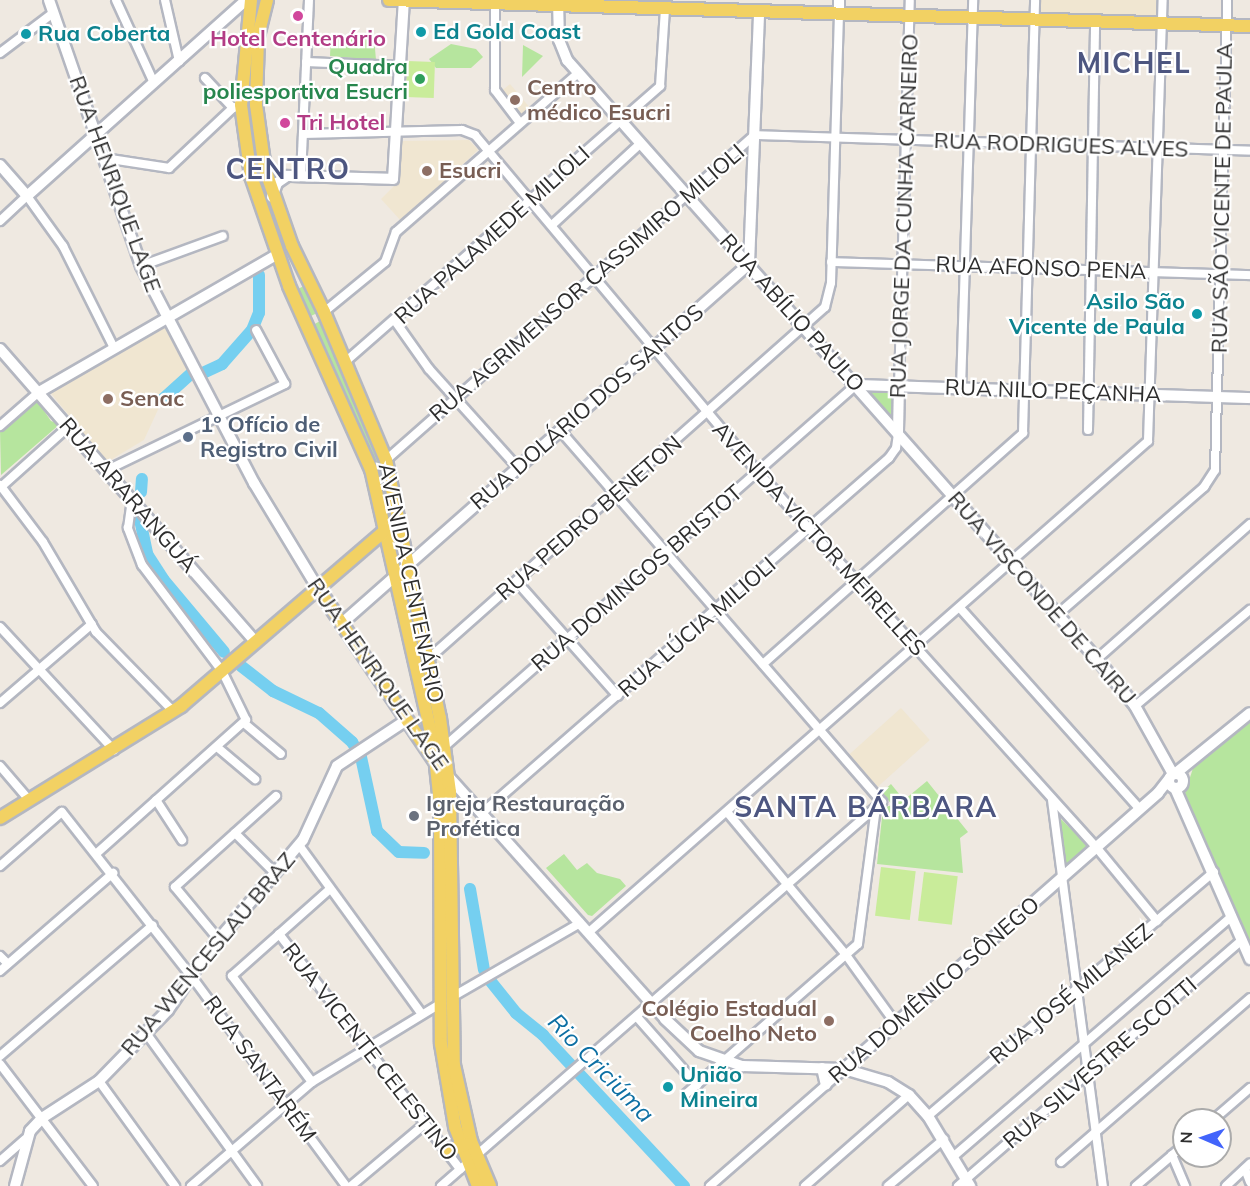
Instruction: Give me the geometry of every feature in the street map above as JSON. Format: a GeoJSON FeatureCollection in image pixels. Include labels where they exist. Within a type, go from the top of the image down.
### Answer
{"type":"FeatureCollection","features":[{"type":"Feature","properties":{"kind":"main road","name":"AVENIDA CENTENÁRIO"},"geometry":{"type":"LineString","coordinates":[[251,0],[237,106],[252,176],[276,255],[362,446],[396,575],[437,764],[440,1004],[447,1091],[466,1145]]}},
{"type":"Feature","properties":{"kind":"main road","name":"AVENIDA CENTENÁRIO"},"geometry":{"type":"LineString","coordinates":[[267,0],[258,37],[256,105],[272,197],[292,246],[324,312],[386,460],[445,746],[449,777],[454,1065],[468,1163],[478,1186]]}},
{"type":"Feature","properties":{"kind":"main road"},"geometry":{"type":"LineString","coordinates":[[389,0],[558,3],[665,8],[700,5],[759,6],[839,14],[1250,26]]}},
{"type":"Feature","properties":{"kind":"main road"},"geometry":{"type":"LineString","coordinates":[[276,255],[292,246]]}},
{"type":"Feature","properties":{"kind":"main road"},"geometry":{"type":"LineString","coordinates":[[306,324],[324,312]]}},
{"type":"Feature","properties":{"kind":"main road"},"geometry":{"type":"LineString","coordinates":[[0,818],[114,750],[173,711],[256,642],[384,528],[402,539]]}},
{"type":"Feature","properties":{"kind":"main road","name":"RUA HENRIQUE LAGE"},"geometry":{"type":"LineString","coordinates":[[317,587],[405,721],[449,777]]}},
{"type":"Feature","properties":{"kind":"main road"},"geometry":{"type":"LineString","coordinates":[[405,721],[429,724],[440,718]]}},
{"type":"Feature","properties":{"kind":"main road"},"geometry":{"type":"LineString","coordinates":[[446,1151],[466,1145]]}},
{"type":"Feature","properties":{"kind":"main road","name":"AVENIDA CENTENÁRIO"},"geometry":{"type":"LineString","coordinates":[[468,1163],[490,1186]]}},
{"type":"Feature","properties":{"kind":"street","name":"RUA HENRIQUE LAGE"},"geometry":{"type":"LineString","coordinates":[[49,0],[141,266],[270,513],[317,587]]}},
{"type":"Feature","properties":{"kind":"street"},"geometry":{"type":"LineString","coordinates":[[116,0],[154,83]]}},
{"type":"Feature","properties":{"kind":"street"},"geometry":{"type":"LineString","coordinates":[[165,0],[179,61]]}},
{"type":"Feature","properties":{"kind":"street"},"geometry":{"type":"LineString","coordinates":[[0,221],[246,0]]}},
{"type":"Feature","properties":{"kind":"street"},"geometry":{"type":"LineString","coordinates":[[301,176],[309,0]]}},
{"type":"Feature","properties":{"kind":"street"},"geometry":{"type":"LineString","coordinates":[[272,197],[281,179],[301,176],[393,179],[398,132],[404,0]]}},
{"type":"Feature","properties":{"kind":"street"},"geometry":{"type":"LineString","coordinates":[[839,0],[839,14]]}},
{"type":"Feature","properties":{"kind":"street","name":"RUA JORGE DA CUNHA CARNEIRO"},"geometry":{"type":"LineString","coordinates":[[898,432],[910,0]]}},
{"type":"Feature","properties":{"kind":"street"},"geometry":{"type":"LineString","coordinates":[[961,388],[973,0]]}},
{"type":"Feature","properties":{"kind":"street"},"geometry":{"type":"LineString","coordinates":[[763,664],[1021,438],[1026,391],[1035,0]]}},
{"type":"Feature","properties":{"kind":"street"},"geometry":{"type":"LineString","coordinates":[[589,932],[1144,446],[1150,435],[1152,395],[1163,0]]}},
{"type":"Feature","properties":{"kind":"street","name":"RUA SÃO VICENTE DE PAULA"},"geometry":{"type":"LineString","coordinates":[[1058,614],[1209,483],[1215,462],[1227,0]]}},
{"type":"Feature","properties":{"kind":"street"},"geometry":{"type":"LineString","coordinates":[[495,3],[495,90],[520,123]]}},
{"type":"Feature","properties":{"kind":"street","name":"RUA ABÍLIO PAULO"},"geometry":{"type":"LineString","coordinates":[[558,3],[560,48],[578,72],[898,432]]}},
{"type":"Feature","properties":{"kind":"street"},"geometry":{"type":"LineString","coordinates":[[749,264],[759,6]]}},
{"type":"Feature","properties":{"kind":"street","name":"RUA PALAMEDE MILIOLI"},"geometry":{"type":"LineString","coordinates":[[345,362],[531,200],[662,81],[665,8]]}},
{"type":"Feature","properties":{"kind":"street"},"geometry":{"type":"LineString","coordinates":[[0,53],[53,13]]}},
{"type":"Feature","properties":{"kind":"street","name":"RUA PEDRO BENETON"},"geometry":{"type":"LineString","coordinates":[[428,660],[805,328],[828,300],[836,139],[839,14]]}},
{"type":"Feature","properties":{"kind":"street"},"geometry":{"type":"LineString","coordinates":[[1088,430],[1095,21]]}},
{"type":"Feature","properties":{"kind":"street"},"geometry":{"type":"LineString","coordinates":[[306,62],[402,66]]}},
{"type":"Feature","properties":{"kind":"street"},"geometry":{"type":"LineString","coordinates":[[324,312],[379,268],[396,232],[578,72]]}},
{"type":"Feature","properties":{"kind":"street"},"geometry":{"type":"LineString","coordinates":[[104,158],[169,168],[237,106],[205,78]]}},
{"type":"Feature","properties":{"kind":"street","name":"AVENIDA VICTOR MEIRELLES"},"geometry":{"type":"LineString","coordinates":[[303,134],[469,131],[531,200],[758,472],[1096,847],[1157,921]]}},
{"type":"Feature","properties":{"kind":"street","name":"RUA AGRIMENSOR CASSIMIRO MILIOLI"},"geometry":{"type":"LineString","coordinates":[[386,460],[596,278],[754,135],[836,139]]}},
{"type":"Feature","properties":{"kind":"street","name":"RUA RODRIGUES ALVES"},"geometry":{"type":"LineString","coordinates":[[836,139],[1250,151]]}},
{"type":"Feature","properties":{"kind":"street"},"geometry":{"type":"LineString","coordinates":[[552,225],[641,143]]}},
{"type":"Feature","properties":{"kind":"street"},"geometry":{"type":"LineString","coordinates":[[0,165],[27,196],[63,246],[114,348]]}},
{"type":"Feature","properties":{"kind":"street"},"geometry":{"type":"LineString","coordinates":[[141,266],[223,236]]}},
{"type":"Feature","properties":{"kind":"street"},"geometry":{"type":"LineString","coordinates":[[0,426],[39,392],[276,255]]}},
{"type":"Feature","properties":{"kind":"street","name":"RUA AFONSO PENA"},"geometry":{"type":"LineString","coordinates":[[831,262],[1250,275]]}},
{"type":"Feature","properties":{"kind":"street","name":"RUA DOLÁRIO DOS SANTOS"},"geometry":{"type":"LineString","coordinates":[[341,624],[749,264]]}},
{"type":"Feature","properties":{"kind":"street"},"geometry":{"type":"LineString","coordinates":[[394,321],[456,399],[518,468]]}},
{"type":"Feature","properties":{"kind":"street"},"geometry":{"type":"LineString","coordinates":[[108,470],[285,384],[256,330]]}},
{"type":"Feature","properties":{"kind":"street","name":"RUA ARARANGUÁ"},"geometry":{"type":"LineString","coordinates":[[0,349],[256,642]]}},
{"type":"Feature","properties":{"kind":"street","name":"RUA NILO PEÇANHA"},"geometry":{"type":"LineString","coordinates":[[856,385],[1250,398]]}},
{"type":"Feature","properties":{"kind":"street","name":"RUA DOMINGOS BRISTOT"},"geometry":{"type":"LineString","coordinates":[[445,746],[856,385]]}},
{"type":"Feature","properties":{"kind":"street"},"geometry":{"type":"LineString","coordinates":[[69,426],[1,486],[43,542],[92,624],[173,711]]}},
{"type":"Feature","properties":{"kind":"street"},"geometry":{"type":"LineString","coordinates":[[560,430],[820,730],[879,805],[858,944],[686,1094]]}},
{"type":"Feature","properties":{"kind":"street","name":"RUA VISCONDE DE CAIRU"},"geometry":{"type":"LineString","coordinates":[[898,432],[1097,659],[1135,706],[1176,781],[1184,806],[1250,959]]}},
{"type":"Feature","properties":{"kind":"street","name":"RUA LÚCIA MILIOLI"},"geometry":{"type":"LineString","coordinates":[[482,813],[890,458],[896,448],[898,432]]}},
{"type":"Feature","properties":{"kind":"street"},"geometry":{"type":"LineString","coordinates":[[97,853],[244,723],[245,713],[222,671],[142,565],[128,528],[132,499]]}},
{"type":"Feature","properties":{"kind":"street"},"geometry":{"type":"LineString","coordinates":[[1097,659],[1250,524]]}},
{"type":"Feature","properties":{"kind":"street"},"geometry":{"type":"LineString","coordinates":[[402,539],[414,549],[424,550]]}},
{"type":"Feature","properties":{"kind":"street"},"geometry":{"type":"LineString","coordinates":[[517,582],[618,696]]}},
{"type":"Feature","properties":{"kind":"street"},"geometry":{"type":"LineString","coordinates":[[960,608],[1140,809]]}},
{"type":"Feature","properties":{"kind":"street"},"geometry":{"type":"LineString","coordinates":[[1135,706],[1250,610]]}},
{"type":"Feature","properties":{"kind":"street"},"geometry":{"type":"LineString","coordinates":[[0,703],[92,624]]}},
{"type":"Feature","properties":{"kind":"street"},"geometry":{"type":"LineString","coordinates":[[0,627],[37,670],[114,750]]}},
{"type":"Feature","properties":{"kind":"street","name":"RUA DOMÊNICO SÔNEGO"},"geometry":{"type":"LineString","coordinates":[[710,1186],[1158,793],[1176,781],[1194,761],[1250,713]]}},
{"type":"Feature","properties":{"kind":"street","name":"RUA WENCESLAU BRAZ"},"geometry":{"type":"LineString","coordinates":[[15,1186],[25,1139],[42,1118],[99,1081],[146,1033],[298,845],[334,770],[352,754],[405,721]]}},
{"type":"Feature","properties":{"kind":"street"},"geometry":{"type":"LineString","coordinates":[[244,723],[281,754]]}},
{"type":"Feature","properties":{"kind":"street"},"geometry":{"type":"LineString","coordinates":[[217,747],[255,779]]}},
{"type":"Feature","properties":{"kind":"street"},"geometry":{"type":"LineString","coordinates":[[0,766],[29,800]]}},
{"type":"Feature","properties":{"kind":"street","name":"RUA HENRIQUE LAGE"},"geometry":{"type":"LineString","coordinates":[[449,777],[690,1044],[723,1062],[754,1067],[844,1069],[878,1077],[909,1095],[928,1116],[954,1156],[964,1184]]}},
{"type":"Feature","properties":{"kind":"street"},"geometry":{"type":"LineString","coordinates":[[219,940],[175,887],[276,796]]}},
{"type":"Feature","properties":{"kind":"street"},"geometry":{"type":"LineString","coordinates":[[1052,798],[1103,1186]]}},
{"type":"Feature","properties":{"kind":"street"},"geometry":{"type":"LineString","coordinates":[[156,800],[182,840]]}},
{"type":"Feature","properties":{"kind":"street"},"geometry":{"type":"LineString","coordinates":[[441,1186],[879,805]]}},
{"type":"Feature","properties":{"kind":"street","name":"RUA SANTARÉM"},"geometry":{"type":"LineString","coordinates":[[0,866],[62,812],[113,873],[192,977],[346,1186]]}},
{"type":"Feature","properties":{"kind":"street"},"geometry":{"type":"LineString","coordinates":[[726,812],[846,955],[896,1024]]}},
{"type":"Feature","properties":{"kind":"street"},"geometry":{"type":"LineString","coordinates":[[235,833],[275,873]]}},
{"type":"Feature","properties":{"kind":"street"},"geometry":{"type":"LineString","coordinates":[[298,845],[422,1014]]}},
{"type":"Feature","properties":{"kind":"street","name":"RUA JOSÉ MILANEZ"},"geometry":{"type":"LineString","coordinates":[[928,1116],[1214,872]]}},
{"type":"Feature","properties":{"kind":"street"},"geometry":{"type":"LineString","coordinates":[[0,970],[113,873]]}},
{"type":"Feature","properties":{"kind":"street"},"geometry":{"type":"LineString","coordinates":[[312,1082],[232,976],[330,889]]}},
{"type":"Feature","properties":{"kind":"street"},"geometry":{"type":"LineString","coordinates":[[954,1156],[1232,916]]}},
{"type":"Feature","properties":{"kind":"street"},"geometry":{"type":"LineString","coordinates":[[452,997],[580,923]]}},
{"type":"Feature","properties":{"kind":"street"},"geometry":{"type":"LineString","coordinates":[[0,1056],[153,926]]}},
{"type":"Feature","properties":{"kind":"street","name":"RUA VICENTE CELESTINO"},"geometry":{"type":"LineString","coordinates":[[279,934],[446,1151],[468,1163]]}},
{"type":"Feature","properties":{"kind":"street","name":"RUA SILVESTRE SCOTTI"},"geometry":{"type":"LineString","coordinates":[[964,1184],[1242,940]]}},
{"type":"Feature","properties":{"kind":"street"},"geometry":{"type":"LineString","coordinates":[[0,956],[8,964]]}},
{"type":"Feature","properties":{"kind":"street"},"geometry":{"type":"LineString","coordinates":[[1061,1162],[1250,998]]}},
{"type":"Feature","properties":{"kind":"street"},"geometry":{"type":"LineString","coordinates":[[191,1186],[312,1082],[440,1004]]}},
{"type":"Feature","properties":{"kind":"street"},"geometry":{"type":"LineString","coordinates":[[637,1017],[697,1085]]}},
{"type":"Feature","properties":{"kind":"street"},"geometry":{"type":"LineString","coordinates":[[146,1033],[257,1186]]}},
{"type":"Feature","properties":{"kind":"street"},"geometry":{"type":"LineString","coordinates":[[1,1068],[93,1186]]}},
{"type":"Feature","properties":{"kind":"street"},"geometry":{"type":"LineString","coordinates":[[822,1068],[826,1085]]}},
{"type":"Feature","properties":{"kind":"street"},"geometry":{"type":"LineString","coordinates":[[99,1081],[175,1186]]}},
{"type":"Feature","properties":{"kind":"street"},"geometry":{"type":"LineString","coordinates":[[1227,1108],[1250,1088]]}},
{"type":"Feature","properties":{"kind":"street"},"geometry":{"type":"LineString","coordinates":[[805,1186],[909,1095]]}},
{"type":"Feature","properties":{"kind":"street"},"geometry":{"type":"LineString","coordinates":[[351,1186],[425,1124]]}},
{"type":"Feature","properties":{"kind":"street"},"geometry":{"type":"LineString","coordinates":[[0,1161],[25,1139]]}},
{"type":"Feature","properties":{"kind":"street"},"geometry":{"type":"LineString","coordinates":[[888,1186],[944,1139]]}},
{"type":"Feature","properties":{"kind":"street"},"geometry":{"type":"LineString","coordinates":[[1136,1186],[1172,1155]]}},
{"type":"Feature","properties":{"kind":"street"},"geometry":{"type":"LineString","coordinates":[[1247,1167],[1250,1182]]}},
{"type":"Feature","properties":{"kind":"street"},"geometry":{"type":"LineString","coordinates":[[1226,1186],[1247,1167]]}},
{"type":"Feature","properties":{"kind":"street"},"geometry":{"type":"LineString","coordinates":[[1177,1168],[1185,1186]]}},
{"type":"Feature","properties":{"kind":"shaded area"},"geometry":{"type":"Polygon","coordinates":[[[1038,0],[1161,0],[1161,17],[1037,13],[1038,0]]]}},
{"type":"Feature","properties":{"kind":"shaded area","name":"Centro médico Esucri"},"geometry":{"type":"Polygon","coordinates":[[[510,84],[530,108],[520,116],[500,92],[510,84]]]}},
{"type":"Feature","properties":{"kind":"shaded area","name":"Esucri"},"geometry":{"type":"Polygon","coordinates":[[[469,140],[478,150],[402,222],[381,199],[397,183],[400,141],[469,140]]]}},
{"type":"Feature","properties":{"kind":"shaded area","name":"Senac"},"geometry":{"type":"Polygon","coordinates":[[[166,325],[189,372],[168,388],[144,440],[107,462],[49,391],[166,325]]]}},
{"type":"Feature","properties":{"kind":"shaded area"},"geometry":{"type":"Polygon","coordinates":[[[901,708],[930,740],[878,787],[849,755],[901,708]]]}},
{"type":"Feature","properties":{"kind":"green space"},"geometry":{"type":"Polygon","coordinates":[[[263,3],[254,123],[287,243],[278,248],[261,200],[246,123],[253,9],[263,3]]]}},
{"type":"Feature","properties":{"kind":"green space"},"geometry":{"type":"Polygon","coordinates":[[[331,36],[374,37],[376,60],[330,56],[331,36]]]}},
{"type":"Feature","properties":{"kind":"green space"},"geometry":{"type":"Polygon","coordinates":[[[451,44],[476,49],[483,57],[471,68],[436,68],[429,59],[451,44]]]}},
{"type":"Feature","properties":{"kind":"green space"},"geometry":{"type":"Polygon","coordinates":[[[523,45],[543,56],[522,77],[523,45]]]}},
{"type":"Feature","properties":{"kind":"green space","name":"Quadra poliesportiva Esucri"},"geometry":{"type":"Polygon","coordinates":[[[407,61],[435,62],[434,98],[406,97],[407,61]]]}},
{"type":"Feature","properties":{"kind":"green space"},"geometry":{"type":"Polygon","coordinates":[[[306,285],[319,312],[308,317],[295,290],[306,285]]]}},
{"type":"Feature","properties":{"kind":"green space"},"geometry":{"type":"Polygon","coordinates":[[[320,321],[387,478],[396,524],[388,516],[359,427],[313,325],[320,321]]]}},
{"type":"Feature","properties":{"kind":"green space"},"geometry":{"type":"Polygon","coordinates":[[[866,390],[898,391],[896,421],[866,390]]]}},
{"type":"Feature","properties":{"kind":"green space"},"geometry":{"type":"Polygon","coordinates":[[[36,399],[51,421],[60,424],[1,475],[0,430],[36,399]]]}},
{"type":"Feature","properties":{"kind":"green space"},"geometry":{"type":"Polygon","coordinates":[[[392,539],[400,542],[436,710],[429,718],[392,539]]]}},
{"type":"Feature","properties":{"kind":"green space"},"geometry":{"type":"Polygon","coordinates":[[[1250,718],[1250,953],[1185,793],[1194,765],[1250,718]]]}},
{"type":"Feature","properties":{"kind":"green space"},"geometry":{"type":"Polygon","coordinates":[[[927,781],[968,832],[960,838],[963,873],[877,864],[883,808],[892,805],[882,792],[891,784],[904,800],[927,781]]]}},
{"type":"Feature","properties":{"kind":"green space"},"geometry":{"type":"Polygon","coordinates":[[[1056,814],[1090,848],[1063,871],[1056,814]]]}},
{"type":"Feature","properties":{"kind":"green space"},"geometry":{"type":"Polygon","coordinates":[[[564,854],[577,870],[587,863],[597,873],[620,879],[626,886],[592,916],[588,915],[546,868],[564,854]]]}},
{"type":"Feature","properties":{"kind":"green space"},"geometry":{"type":"Polygon","coordinates":[[[881,867],[916,871],[910,920],[875,916],[881,867]]]}},
{"type":"Feature","properties":{"kind":"green space"},"geometry":{"type":"Polygon","coordinates":[[[924,872],[958,876],[952,925],[918,921],[924,872]]]}},
{"type":"Feature","properties":{"kind":"waterway","name":"Rio Criciúma"},"geometry":{"type":"LineString","coordinates":[[205,372],[222,364],[252,330],[259,313],[259,275]]}},
{"type":"Feature","properties":{"kind":"waterway","name":"Rio Criciúma"},"geometry":{"type":"LineString","coordinates":[[163,399],[191,374]]}},
{"type":"Feature","properties":{"kind":"waterway","name":"Rio Criciúma"},"geometry":{"type":"LineString","coordinates":[[141,492],[142,479]]}},
{"type":"Feature","properties":{"kind":"waterway","name":"Rio Criciúma"},"geometry":{"type":"LineString","coordinates":[[139,515],[147,554],[163,579],[224,652]]}},
{"type":"Feature","properties":{"kind":"waterway","name":"Rio Criciúma"},"geometry":{"type":"LineString","coordinates":[[241,666],[273,691],[319,713],[352,742],[361,757],[377,831],[399,852],[424,853]]}},
{"type":"Feature","properties":{"kind":"waterway","name":"Rio Criciúma"},"geometry":{"type":"LineString","coordinates":[[470,889],[484,970]]}},
{"type":"Feature","properties":{"kind":"waterway","name":"Rio Criciúma"},"geometry":{"type":"LineString","coordinates":[[488,978],[516,1013],[543,1035],[684,1186]]}},
{"type":"Feature","properties":{"kind":"place","name":"Hotel Centenário"},"geometry":{"type":"Point","coordinates":[298,16]}},
{"type":"Feature","properties":{"kind":"place","name":"Ed Gold Coast"},"geometry":{"type":"Point","coordinates":[421,32]}},
{"type":"Feature","properties":{"kind":"place","name":"Rua Coberta"},"geometry":{"type":"Point","coordinates":[26,34]}},
{"type":"Feature","properties":{"kind":"place","name":"Quadra poliesportiva Esucri"},"geometry":{"type":"Point","coordinates":[420,79]}},
{"type":"Feature","properties":{"kind":"place","name":"Centro médico Esucri"},"geometry":{"type":"Point","coordinates":[515,100]}},
{"type":"Feature","properties":{"kind":"place","name":"Tri Hotel"},"geometry":{"type":"Point","coordinates":[285,123]}},
{"type":"Feature","properties":{"kind":"place","name":"Esucri"},"geometry":{"type":"Point","coordinates":[427,171]}},
{"type":"Feature","properties":{"kind":"place","name":"Asilo São Vicente de Paula"},"geometry":{"type":"Point","coordinates":[1197,314]}},
{"type":"Feature","properties":{"kind":"place","name":"Senac"},"geometry":{"type":"Point","coordinates":[108,399]}},
{"type":"Feature","properties":{"kind":"place","name":"1° Ofício de Registro Civil"},"geometry":{"type":"Point","coordinates":[188,437]}},
{"type":"Feature","properties":{"kind":"place","name":"Igreja Restauração Profética"},"geometry":{"type":"Point","coordinates":[414,816]}},
{"type":"Feature","properties":{"kind":"place","name":"Colégio Estadual Coelho Neto"},"geometry":{"type":"Point","coordinates":[829,1021]}},
{"type":"Feature","properties":{"kind":"place","name":"União Mineira"},"geometry":{"type":"Point","coordinates":[668,1087]}},
{"type":"Feature","properties":{"kind":"district","name":"MICHEL"},"geometry":{"type":"Point","coordinates":[1134,63]}},
{"type":"Feature","properties":{"kind":"district","name":"CENTRO"},"geometry":{"type":"Point","coordinates":[288,169]}},
{"type":"Feature","properties":{"kind":"district","name":"SANTA BÁRBARA"},"geometry":{"type":"Point","coordinates":[866,807]}}]}
